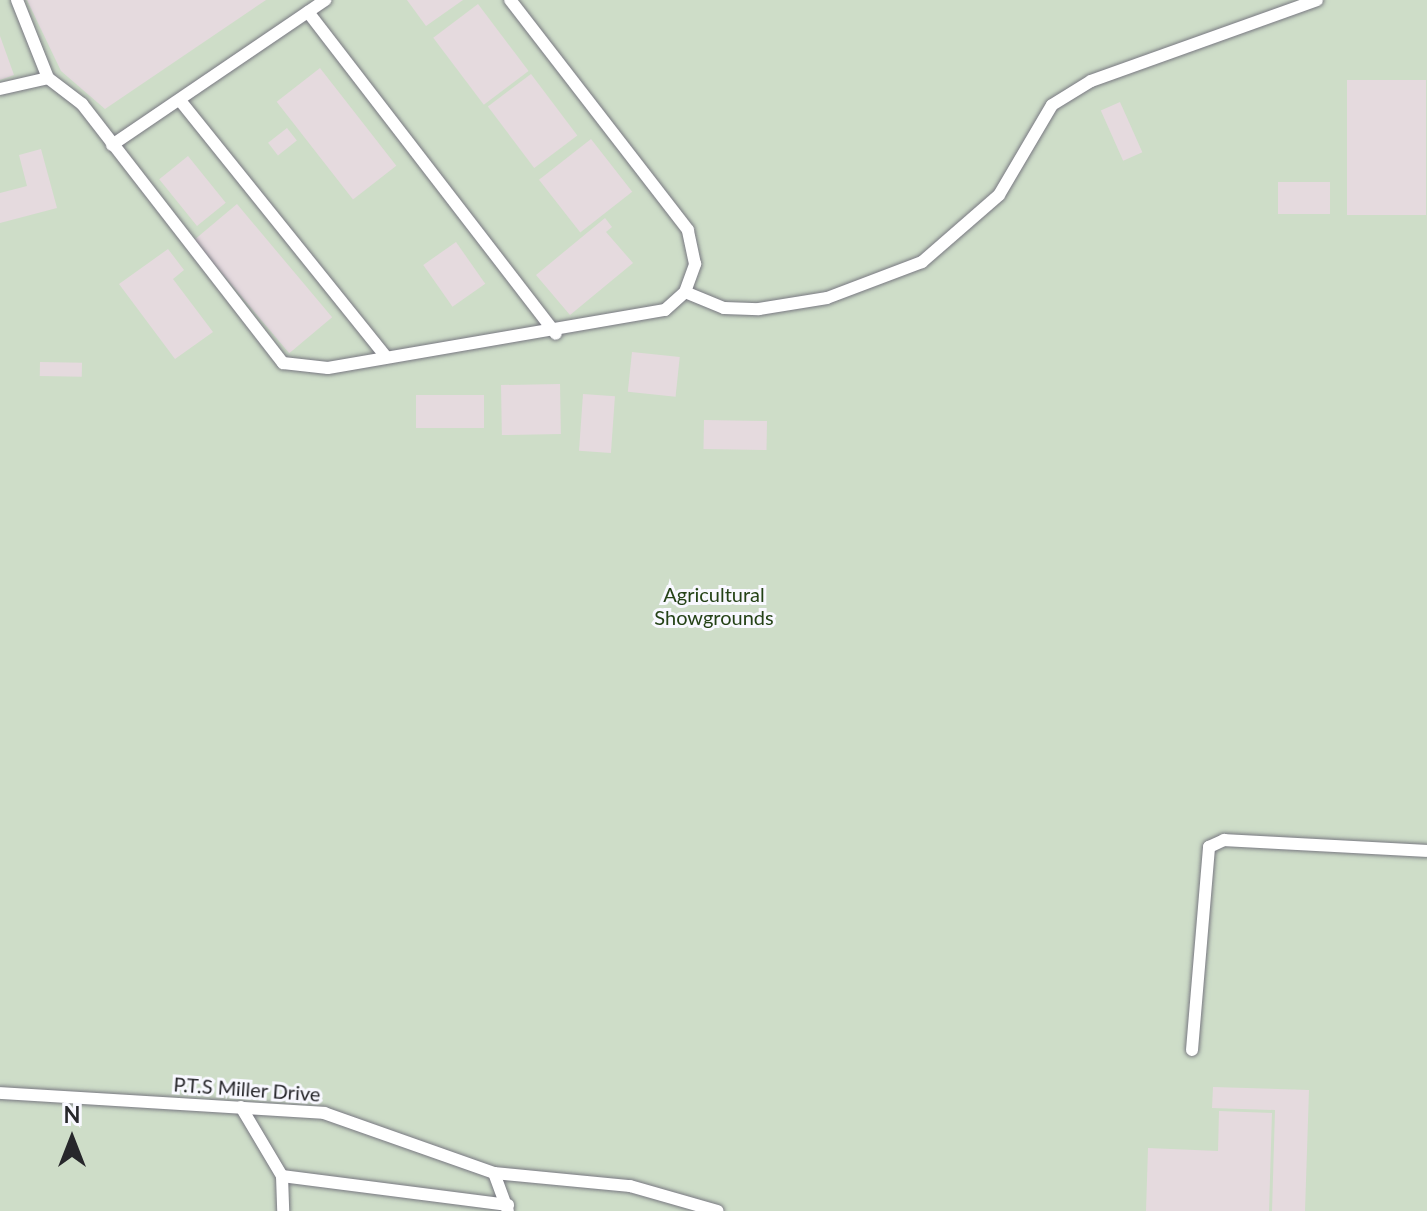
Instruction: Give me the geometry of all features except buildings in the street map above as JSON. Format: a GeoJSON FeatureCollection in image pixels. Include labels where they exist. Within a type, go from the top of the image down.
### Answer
{"type":"FeatureCollection","features":[{"type":"Feature","properties":{"kind":"lane"},"geometry":{"type":"LineString","coordinates":[[17,0],[48,78],[82,104],[283,363],[328,368],[556,334],[665,310],[685,292],[695,264],[688,230],[510,0]]}},
{"type":"Feature","properties":{"kind":"lane"},"geometry":{"type":"LineString","coordinates":[[112,145],[182,103],[325,0]]}},
{"type":"Feature","properties":{"kind":"lane"},"geometry":{"type":"LineString","coordinates":[[685,292],[724,308],[759,309],[827,298],[922,262],[999,195],[1052,105],[1091,81],[1317,0]]}},
{"type":"Feature","properties":{"kind":"lane"},"geometry":{"type":"LineString","coordinates":[[308,12],[556,334]]}},
{"type":"Feature","properties":{"kind":"lane"},"geometry":{"type":"LineString","coordinates":[[0,89],[48,78]]}},
{"type":"Feature","properties":{"kind":"lane"},"geometry":{"type":"LineString","coordinates":[[182,103],[386,357]]}},
{"type":"Feature","properties":{"kind":"lane"},"geometry":{"type":"LineString","coordinates":[[1192,1050],[1209,847],[1224,840],[1427,851]]}},
{"type":"Feature","properties":{"kind":"lane","name":"P.T.S Miller Drive"},"geometry":{"type":"LineString","coordinates":[[0,1093],[324,1113],[494,1173],[630,1186],[718,1211]]}},
{"type":"Feature","properties":{"kind":"lane"},"geometry":{"type":"LineString","coordinates":[[241,1107],[282,1176],[283,1211]]}},
{"type":"Feature","properties":{"kind":"lane"},"geometry":{"type":"LineString","coordinates":[[282,1176],[508,1208],[494,1173]]}},
{"type":"Feature","properties":{"kind":"green space","name":"Agricultural Showgrounds"},"geometry":{"type":"Polygon","coordinates":[[[0,0],[1427,0],[1427,1211],[0,1211],[0,0]]]}}]}
